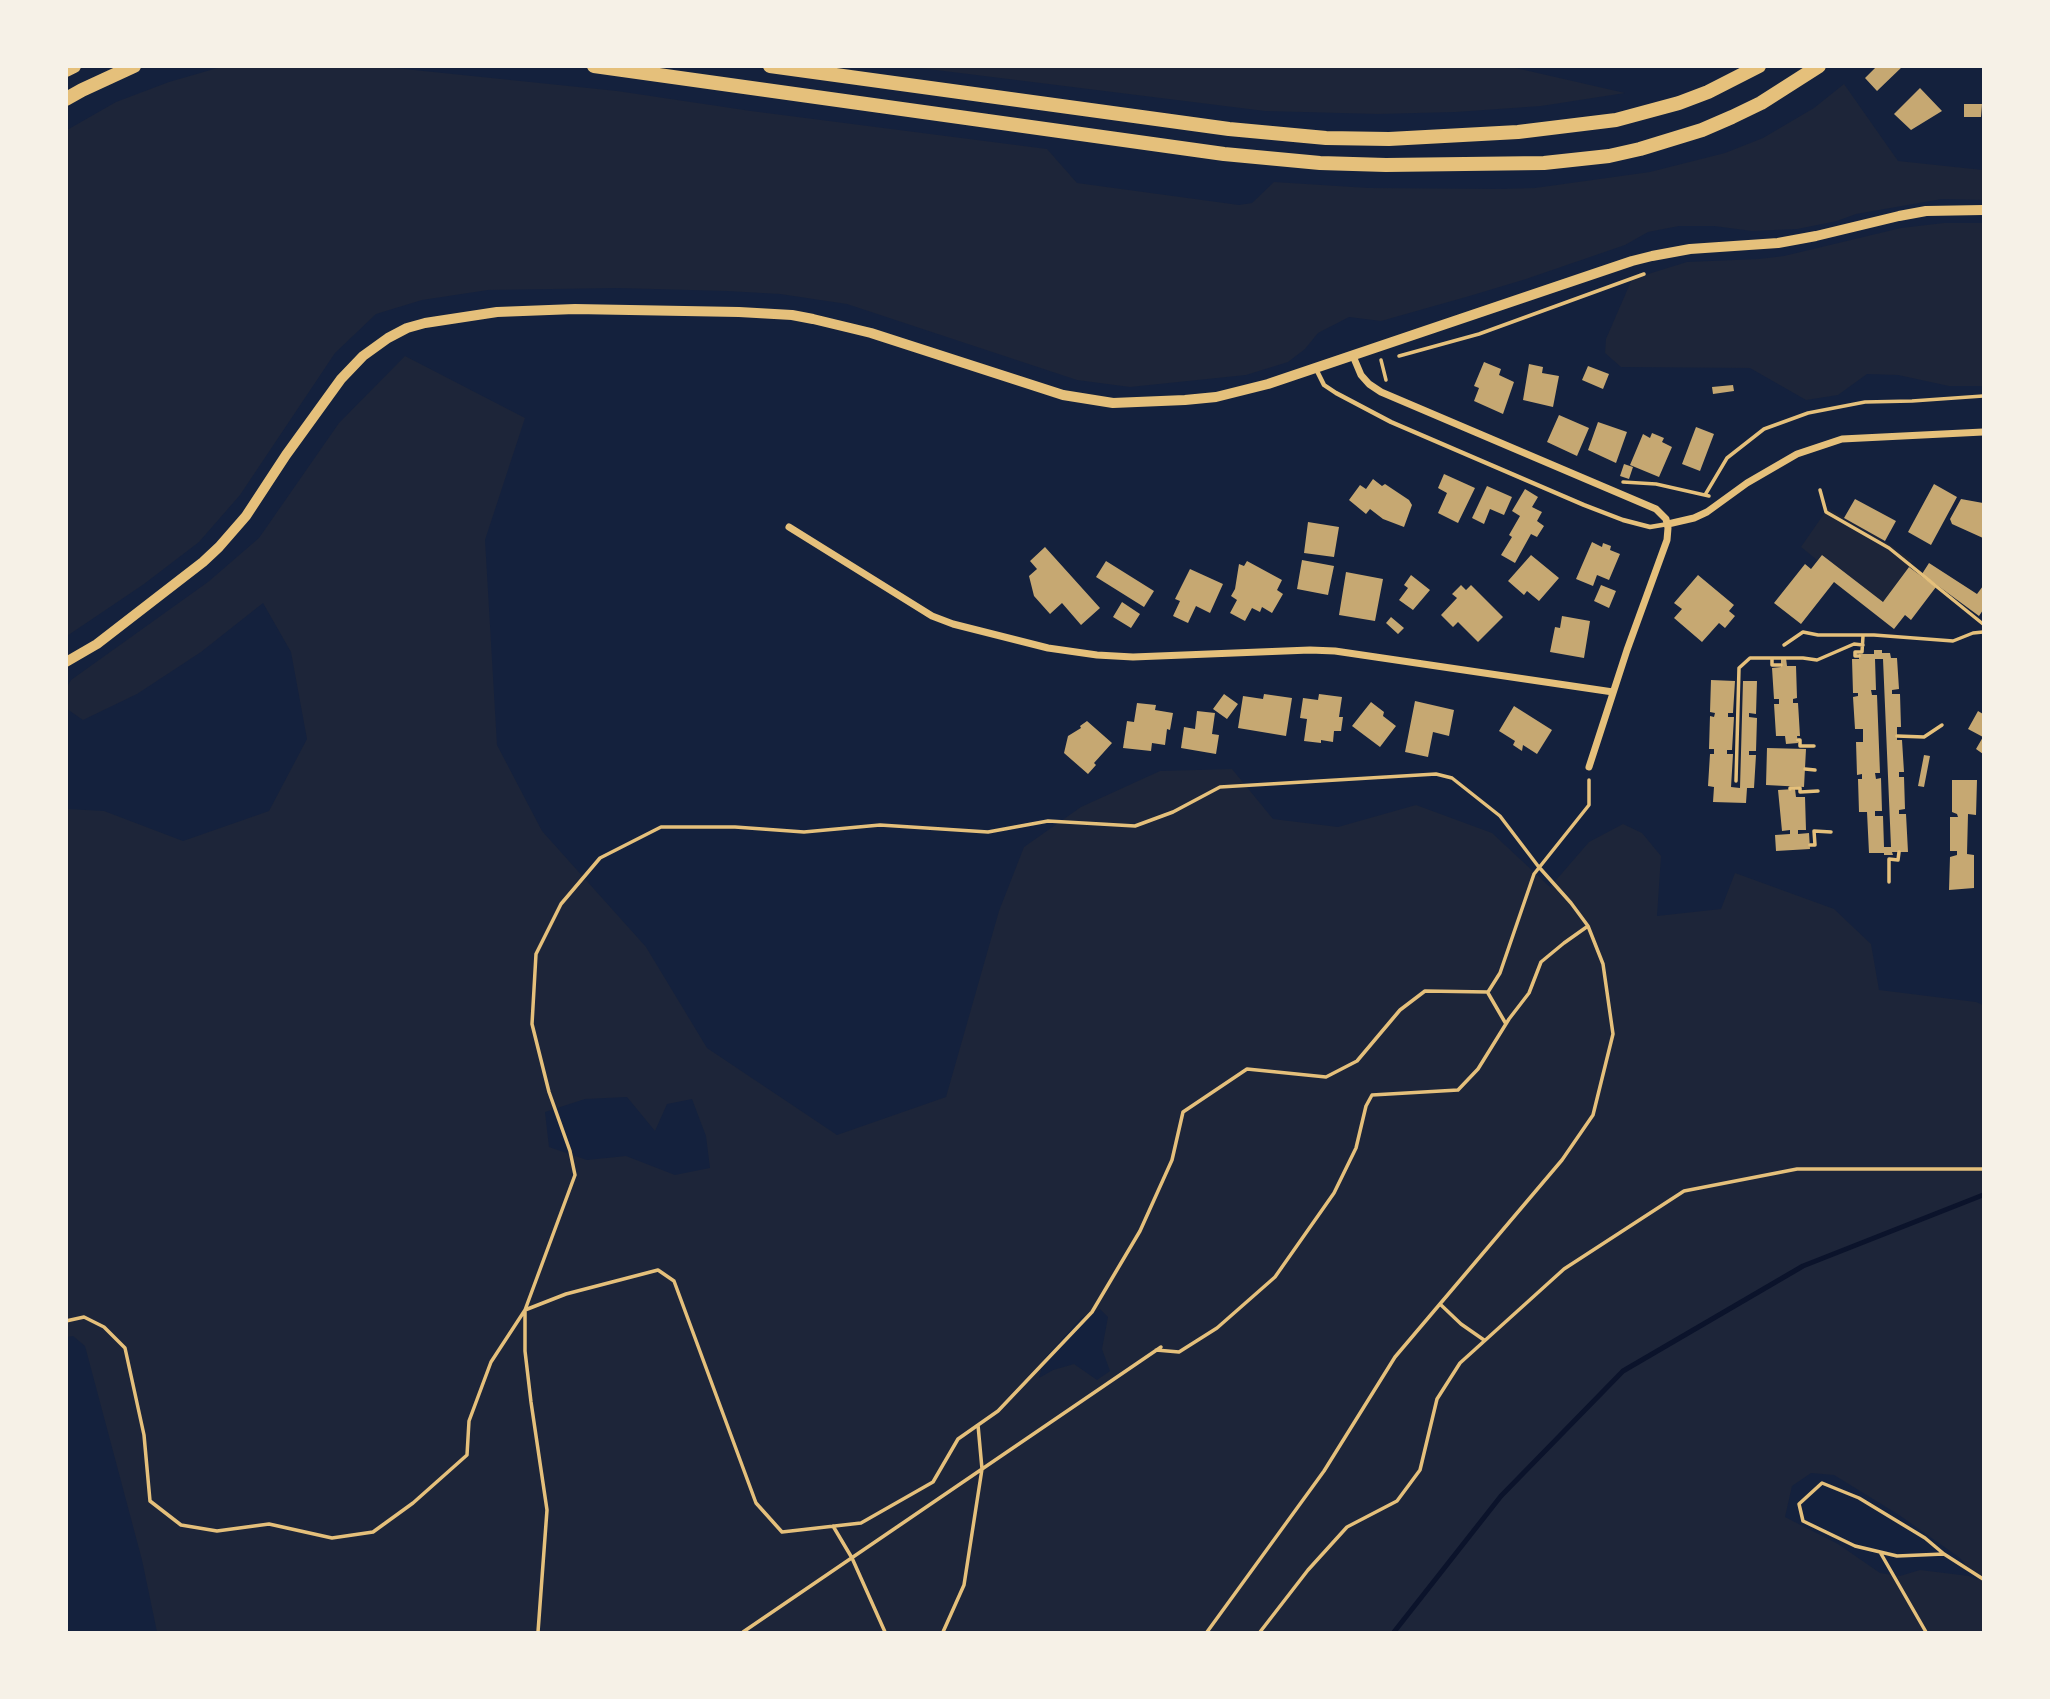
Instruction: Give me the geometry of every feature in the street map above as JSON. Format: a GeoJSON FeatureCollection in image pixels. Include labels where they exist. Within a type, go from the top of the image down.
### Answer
{"type":"FeatureCollection","features":[{"type":"Feature","properties":{"kind":"highway"},"geometry":{"type":"LineString","coordinates":[[66,70],[74,66]]}},
{"type":"Feature","properties":{"kind":"highway"},"geometry":{"type":"LineString","coordinates":[[66,99],[134,66]]}},
{"type":"Feature","properties":{"kind":"highway"},"geometry":{"type":"LineString","coordinates":[[594,66],[1224,154],[1320,163],[1386,165],[1544,163],[1609,156],[1640,149],[1732,117],[1819,66]]}},
{"type":"Feature","properties":{"kind":"highway"},"geometry":{"type":"LineString","coordinates":[[770,66],[1198,125],[1291,136],[1359,139],[1487,135],[1616,120],[1679,103],[1708,92],[1759,66]]}},
{"type":"Feature","properties":{"kind":"street"},"geometry":{"type":"LineString","coordinates":[[66,662],[97,644],[219,547],[246,516],[341,379],[363,356],[388,338],[407,328],[425,323],[497,312],[575,309],[792,315],[871,333],[1063,395],[1113,403],[1163,401],[1216,397],[1242,391],[1652,256],[1690,249],[1788,241],[1926,211],[1983,210]]}},
{"type":"Feature","properties":{"kind":"street"},"geometry":{"type":"LineString","coordinates":[[1353,356],[1361,375],[1381,392],[1656,509],[1663,515],[1668,524],[1667,540],[1589,767]]}},
{"type":"Feature","properties":{"kind":"street"},"geometry":{"type":"LineString","coordinates":[[1668,524],[1694,518],[1797,454],[1842,439],[1983,432]]}},
{"type":"Feature","properties":{"kind":"street"},"geometry":{"type":"LineString","coordinates":[[789,527],[932,616],[953,624],[1048,648],[1133,657],[1335,651],[1613,692]]}},
{"type":"Feature","properties":{"kind":"lane"},"geometry":{"type":"LineString","coordinates":[[1315,369],[1324,385],[1391,422],[1623,520],[1650,527],[1668,524]]}},
{"type":"Feature","properties":{"kind":"path"},"geometry":{"type":"LineString","coordinates":[[1400,356],[1479,334],[1645,274]]}},
{"type":"Feature","properties":{"kind":"path"},"geometry":{"type":"LineString","coordinates":[[1377,348],[1384,361],[1386,382],[1392,387]]}},
{"type":"Feature","properties":{"kind":"path"},"geometry":{"type":"LineString","coordinates":[[1705,495],[1727,458],[1764,429],[1808,413],[1865,402],[1983,396]]}},
{"type":"Feature","properties":{"kind":"path"},"geometry":{"type":"LineString","coordinates":[[1622,482],[1656,484],[1724,500]]}},
{"type":"Feature","properties":{"kind":"path"},"geometry":{"type":"LineString","coordinates":[[1820,489],[1826,512],[1889,548],[1983,624]]}},
{"type":"Feature","properties":{"kind":"path"},"geometry":{"type":"LineString","coordinates":[[1784,645],[1803,632],[1953,641],[1983,632]]}},
{"type":"Feature","properties":{"kind":"path"},"geometry":{"type":"LineString","coordinates":[[1859,656],[1855,656],[1855,652],[1862,652],[1863,636]]}},
{"type":"Feature","properties":{"kind":"path"},"geometry":{"type":"LineString","coordinates":[[1735,781],[1739,668],[1750,658],[1817,660],[1854,644],[1863,645]]}},
{"type":"Feature","properties":{"kind":"path"},"geometry":{"type":"LineString","coordinates":[[1772,658],[1772,665],[1781,665]]}},
{"type":"Feature","properties":{"kind":"path"},"geometry":{"type":"LineString","coordinates":[[1897,736],[1924,737],[1942,725]]}},
{"type":"Feature","properties":{"kind":"path"},"geometry":{"type":"LineString","coordinates":[[1798,740],[1800,746],[1814,746]]}},
{"type":"Feature","properties":{"kind":"path"},"geometry":{"type":"LineString","coordinates":[[1488,992],[1500,973],[1538,866],[1589,805],[1589,767]]}},
{"type":"Feature","properties":{"kind":"path"},"geometry":{"type":"LineString","coordinates":[[1805,769],[1815,770]]}},
{"type":"Feature","properties":{"kind":"path"},"geometry":{"type":"LineString","coordinates":[[66,1321],[84,1317],[104,1327],[125,1348],[144,1435],[150,1501],[181,1525],[217,1531],[269,1524],[331,1538],[373,1532],[412,1503],[467,1455],[469,1421],[491,1362],[525,1310],[576,1175],[549,1092],[532,1024],[537,954],[561,904],[600,858],[660,827],[735,827],[804,832],[880,825],[988,832],[1048,821],[1135,826],[1173,812],[1220,787],[1436,774],[1452,778],[1500,816],[1588,926],[1602,964],[1613,1034],[1593,1115],[1562,1160],[1395,1357],[1324,1471],[1207,1633]]}},
{"type":"Feature","properties":{"kind":"path"},"geometry":{"type":"LineString","coordinates":[[1790,789],[1800,788],[1800,792],[1818,791]]}},
{"type":"Feature","properties":{"kind":"path"},"geometry":{"type":"LineString","coordinates":[[1810,845],[1815,845],[1814,831],[1831,832]]}},
{"type":"Feature","properties":{"kind":"path"},"geometry":{"type":"LineString","coordinates":[[1889,882],[1889,859],[1898,860],[1899,852]]}},
{"type":"Feature","properties":{"kind":"path"},"geometry":{"type":"LineString","coordinates":[[1156,1350],[1179,1352],[1189,1346],[1217,1328],[1275,1277],[1334,1193],[1356,1148],[1366,1106],[1372,1095],[1458,1090],[1478,1069],[1529,993],[1541,962],[1588,926]]}},
{"type":"Feature","properties":{"kind":"path"},"geometry":{"type":"LineString","coordinates":[[525,1310],[566,1294],[658,1270],[674,1281],[756,1503],[782,1532],[861,1523],[933,1482],[958,1440],[998,1411],[1092,1312],[1140,1231],[1172,1160],[1183,1112],[1247,1069],[1326,1077],[1357,1061],[1400,1010],[1425,991],[1488,992]]}},
{"type":"Feature","properties":{"kind":"path"},"geometry":{"type":"LineString","coordinates":[[1488,992],[1506,1024]]}},
{"type":"Feature","properties":{"kind":"path"},"geometry":{"type":"LineString","coordinates":[[1261,1633],[1307,1570],[1347,1527],[1397,1501],[1420,1470],[1437,1399],[1460,1363],[1563,1269],[1684,1191],[1797,1170],[1983,1169]]}},
{"type":"Feature","properties":{"kind":"path"},"geometry":{"type":"LineString","coordinates":[[1440,1304],[1461,1324],[1485,1340]]}},
{"type":"Feature","properties":{"kind":"path"},"geometry":{"type":"LineString","coordinates":[[525,1310],[525,1351],[547,1510],[538,1633]]}},
{"type":"Feature","properties":{"kind":"path"},"geometry":{"type":"LineString","coordinates":[[743,1633],[1161,1347]]}},
{"type":"Feature","properties":{"kind":"path"},"geometry":{"type":"LineString","coordinates":[[943,1633],[964,1585],[982,1469],[978,1425]]}},
{"type":"Feature","properties":{"kind":"path"},"geometry":{"type":"LineString","coordinates":[[1944,1554],[1897,1556],[1855,1546],[1803,1521],[1799,1504],[1822,1483],[1859,1498],[1925,1538],[1944,1554],[1983,1578]]}},
{"type":"Feature","properties":{"kind":"path"},"geometry":{"type":"LineString","coordinates":[[833,1526],[852,1558],[885,1633]]}},
{"type":"Feature","properties":{"kind":"path"},"geometry":{"type":"LineString","coordinates":[[1880,1552],[1926,1633]]}},
{"type":"Feature","properties":{"kind":"shaded area"},"geometry":{"type":"Polygon","coordinates":[[[1507,66],[1625,93],[1541,106],[1456,112],[1378,114],[1265,111],[912,67],[1507,66]]]}},
{"type":"Feature","properties":{"kind":"shaded area"},"geometry":{"type":"Polygon","coordinates":[[[221,67],[385,67],[617,91],[1047,149],[1077,183],[1239,205],[1252,203],[1274,182],[1369,188],[1500,189],[1535,188],[1650,172],[1725,153],[1763,138],[1814,108],[1844,84],[1898,161],[1983,170],[1983,200],[1942,199],[1856,214],[1837,221],[1797,229],[1752,231],[1714,226],[1679,226],[1648,232],[1625,245],[1466,297],[1381,321],[1349,317],[1318,333],[1305,349],[1288,362],[1246,375],[1130,387],[1077,380],[847,304],[780,294],[617,288],[488,290],[422,300],[376,314],[335,353],[240,495],[199,542],[144,584],[67,636],[67,130],[116,102],[169,82],[221,67]]]}},
{"type":"Feature","properties":{"kind":"shaded area"},"geometry":{"type":"Polygon","coordinates":[[[1944,223],[1983,223],[1983,386],[1949,386],[1898,375],[1867,374],[1838,395],[1806,400],[1750,368],[1621,367],[1605,353],[1606,339],[1632,279],[1687,262],[1784,256],[1901,228],[1944,223]]]}},
{"type":"Feature","properties":{"kind":"shaded area"},"geometry":{"type":"Polygon","coordinates":[[[405,356],[525,418],[485,540],[497,745],[542,831],[646,947],[707,1048],[837,1135],[946,1097],[999,911],[1024,847],[1081,807],[1160,771],[1232,769],[1273,819],[1338,827],[1416,805],[1492,833],[1550,887],[1589,842],[1623,824],[1642,833],[1661,856],[1657,916],[1721,909],[1735,873],[1834,909],[1871,944],[1879,990],[1983,1005],[1983,1632],[157,1632],[142,1560],[85,1346],[73,1336],[67,1337],[67,809],[104,811],[183,841],[269,811],[307,739],[291,652],[263,603],[201,652],[137,694],[83,720],[67,709],[67,687],[71,680],[208,582],[259,538],[339,423],[405,356]],[[627,1097],[585,1099],[545,1112],[549,1147],[587,1160],[626,1156],[675,1175],[710,1168],[706,1136],[692,1099],[667,1104],[655,1131],[627,1097]],[[1100,1309],[1081,1318],[1044,1359],[1039,1378],[1053,1370],[1074,1364],[1097,1380],[1110,1371],[1102,1349],[1108,1317],[1100,1309]],[[1811,1473],[1792,1486],[1785,1517],[1838,1544],[1880,1573],[1900,1576],[1920,1570],[1969,1576],[1978,1580],[1960,1558],[1899,1515],[1834,1475],[1811,1473]]]}},
{"type":"Feature","properties":{"kind":"shaded area"},"geometry":{"type":"Polygon","coordinates":[[[1828,508],[1885,541],[1913,561],[1883,602],[1822,555],[1817,560],[1801,547],[1828,508]]]}},
{"type":"Feature","properties":{"kind":"building"},"geometry":{"type":"Polygon","coordinates":[[[1877,66],[1903,66],[1877,91],[1865,78],[1877,66]]]}},
{"type":"Feature","properties":{"kind":"building"},"geometry":{"type":"Polygon","coordinates":[[[1920,88],[1942,111],[1911,130],[1894,114],[1920,88]]]}},
{"type":"Feature","properties":{"kind":"building"},"geometry":{"type":"Polygon","coordinates":[[[1964,104],[1982,104],[1981,117],[1964,117],[1964,104]]]}},
{"type":"Feature","properties":{"kind":"building"},"geometry":{"type":"Polygon","coordinates":[[[1484,362],[1501,369],[1499,375],[1514,382],[1503,414],[1474,401],[1479,388],[1474,386],[1484,362]]]}},
{"type":"Feature","properties":{"kind":"building"},"geometry":{"type":"Polygon","coordinates":[[[1529,364],[1543,367],[1542,373],[1559,376],[1553,407],[1523,400],[1529,364]]]}},
{"type":"Feature","properties":{"kind":"building"},"geometry":{"type":"Polygon","coordinates":[[[1588,366],[1609,374],[1603,389],[1582,380],[1588,366]]]}},
{"type":"Feature","properties":{"kind":"building"},"geometry":{"type":"Polygon","coordinates":[[[1733,385],[1734,391],[1713,394],[1712,387],[1733,385]]]}},
{"type":"Feature","properties":{"kind":"building"},"geometry":{"type":"Polygon","coordinates":[[[1559,415],[1589,428],[1577,456],[1547,442],[1559,415]]]}},
{"type":"Feature","properties":{"kind":"building"},"geometry":{"type":"Polygon","coordinates":[[[1598,422],[1627,432],[1616,463],[1588,450],[1598,422]]]}},
{"type":"Feature","properties":{"kind":"building"},"geometry":{"type":"Polygon","coordinates":[[[1696,427],[1714,434],[1700,471],[1682,464],[1696,427]]]}},
{"type":"Feature","properties":{"kind":"building"},"geometry":{"type":"Polygon","coordinates":[[[1652,433],[1664,438],[1662,442],[1672,447],[1659,477],[1630,465],[1643,434],[1650,438],[1652,433]]]}},
{"type":"Feature","properties":{"kind":"building"},"geometry":{"type":"Polygon","coordinates":[[[1624,464],[1633,467],[1629,479],[1620,476],[1624,464]]]}},
{"type":"Feature","properties":{"kind":"building"},"geometry":{"type":"Polygon","coordinates":[[[1444,474],[1475,488],[1458,523],[1438,513],[1447,493],[1438,488],[1444,474]]]}},
{"type":"Feature","properties":{"kind":"building"},"geometry":{"type":"Polygon","coordinates":[[[1373,479],[1409,500],[1412,505],[1404,527],[1383,519],[1370,509],[1366,514],[1349,500],[1360,485],[1366,489],[1373,479]]]}},
{"type":"Feature","properties":{"kind":"building"},"geometry":{"type":"Polygon","coordinates":[[[1934,484],[1957,497],[1931,545],[1908,532],[1934,484]]]}},
{"type":"Feature","properties":{"kind":"building"},"geometry":{"type":"Polygon","coordinates":[[[1487,486],[1512,497],[1504,515],[1490,509],[1484,524],[1472,518],[1487,486]]]}},
{"type":"Feature","properties":{"kind":"building"},"geometry":{"type":"Polygon","coordinates":[[[1525,489],[1538,497],[1532,507],[1542,512],[1537,521],[1544,526],[1537,537],[1531,534],[1515,563],[1501,555],[1520,516],[1512,511],[1525,489]]]}},
{"type":"Feature","properties":{"kind":"building"},"geometry":{"type":"Polygon","coordinates":[[[1855,499],[1896,521],[1885,541],[1844,518],[1855,499]]]}},
{"type":"Feature","properties":{"kind":"building"},"geometry":{"type":"Polygon","coordinates":[[[1961,499],[1983,503],[1983,538],[1952,524],[1950,519],[1961,499]]]}},
{"type":"Feature","properties":{"kind":"building"},"geometry":{"type":"Polygon","coordinates":[[[1308,522],[1339,527],[1334,557],[1304,553],[1308,522]]]}},
{"type":"Feature","properties":{"kind":"building"},"geometry":{"type":"Polygon","coordinates":[[[1592,542],[1602,547],[1603,543],[1611,546],[1610,550],[1620,554],[1609,580],[1597,575],[1593,586],[1576,579],[1592,542]]]}},
{"type":"Feature","properties":{"kind":"building"},"geometry":{"type":"Polygon","coordinates":[[[1045,547],[1100,608],[1081,625],[1062,603],[1050,614],[1034,596],[1029,576],[1037,569],[1030,561],[1045,547]]]}},
{"type":"Feature","properties":{"kind":"building"},"geometry":{"type":"Polygon","coordinates":[[[1531,555],[1559,578],[1539,601],[1527,591],[1524,595],[1508,581],[1531,555]]]}},
{"type":"Feature","properties":{"kind":"building"},"geometry":{"type":"Polygon","coordinates":[[[1822,555],[1883,602],[1909,567],[1936,587],[1911,620],[1905,615],[1894,629],[1834,582],[1801,624],[1774,603],[1805,564],[1811,569],[1822,555]]]}},
{"type":"Feature","properties":{"kind":"building"},"geometry":{"type":"Polygon","coordinates":[[[1302,560],[1334,566],[1328,595],[1297,589],[1302,560]]]}},
{"type":"Feature","properties":{"kind":"building"},"geometry":{"type":"Polygon","coordinates":[[[1106,561],[1154,591],[1144,607],[1096,577],[1106,561]]]}},
{"type":"Feature","properties":{"kind":"building"},"geometry":{"type":"Polygon","coordinates":[[[1247,561],[1282,580],[1277,590],[1283,594],[1272,613],[1262,607],[1260,612],[1252,608],[1245,621],[1230,613],[1237,600],[1231,596],[1235,589],[1239,564],[1244,566],[1247,561]]]}},
{"type":"Feature","properties":{"kind":"building"},"geometry":{"type":"Polygon","coordinates":[[[1929,563],[1977,594],[1983,586],[1983,610],[1979,616],[1922,574],[1929,563]]]}},
{"type":"Feature","properties":{"kind":"building"},"geometry":{"type":"Polygon","coordinates":[[[1190,569],[1223,584],[1210,613],[1196,606],[1188,623],[1173,616],[1180,601],[1175,599],[1190,569]]]}},
{"type":"Feature","properties":{"kind":"building"},"geometry":{"type":"Polygon","coordinates":[[[1346,572],[1383,579],[1375,621],[1339,615],[1346,572]]]}},
{"type":"Feature","properties":{"kind":"building"},"geometry":{"type":"Polygon","coordinates":[[[1411,575],[1430,590],[1413,610],[1399,600],[1408,588],[1404,585],[1411,575]]]}},
{"type":"Feature","properties":{"kind":"building"},"geometry":{"type":"Polygon","coordinates":[[[1698,575],[1734,605],[1729,611],[1735,616],[1725,628],[1719,623],[1702,642],[1674,618],[1682,609],[1674,603],[1698,575]]]}},
{"type":"Feature","properties":{"kind":"building"},"geometry":{"type":"Polygon","coordinates":[[[1461,585],[1466,590],[1471,585],[1503,617],[1478,642],[1458,622],[1453,627],[1441,615],[1457,598],[1452,594],[1461,585]]]}},
{"type":"Feature","properties":{"kind":"building"},"geometry":{"type":"Polygon","coordinates":[[[1601,585],[1616,591],[1609,608],[1594,601],[1601,585]]]}},
{"type":"Feature","properties":{"kind":"building"},"geometry":{"type":"Polygon","coordinates":[[[1122,602],[1140,614],[1131,628],[1113,617],[1122,602]]]}},
{"type":"Feature","properties":{"kind":"building"},"geometry":{"type":"Polygon","coordinates":[[[1562,616],[1590,621],[1584,658],[1550,652],[1555,627],[1560,628],[1562,616]]]}},
{"type":"Feature","properties":{"kind":"building"},"geometry":{"type":"Polygon","coordinates":[[[1391,617],[1404,628],[1398,634],[1386,623],[1391,617]]]}},
{"type":"Feature","properties":{"kind":"building"},"geometry":{"type":"Polygon","coordinates":[[[1874,650],[1882,650],[1882,653],[1890,653],[1891,658],[1897,658],[1899,689],[1892,690],[1892,694],[1900,694],[1901,727],[1897,727],[1897,740],[1902,740],[1904,772],[1899,772],[1899,777],[1904,777],[1905,809],[1899,810],[1899,814],[1906,814],[1908,852],[1892,852],[1893,855],[1869,853],[1867,812],[1859,812],[1858,779],[1862,779],[1862,774],[1857,775],[1856,742],[1863,742],[1863,729],[1855,729],[1853,697],[1858,696],[1858,693],[1853,693],[1852,659],[1859,659],[1859,654],[1874,654],[1874,650]],[[1875,659],[1876,690],[1871,690],[1872,695],[1877,695],[1880,773],[1875,773],[1876,779],[1881,778],[1882,811],[1875,811],[1875,816],[1883,816],[1884,847],[1891,847],[1883,659],[1875,659]]]}},
{"type":"Feature","properties":{"kind":"building"},"geometry":{"type":"Polygon","coordinates":[[[1786,658],[1787,666],[1796,666],[1797,698],[1793,699],[1793,703],[1798,703],[1800,736],[1797,736],[1798,743],[1786,744],[1785,736],[1776,736],[1774,704],[1779,704],[1779,699],[1774,699],[1772,668],[1781,667],[1781,659],[1786,658]]]}},
{"type":"Feature","properties":{"kind":"building"},"geometry":{"type":"Polygon","coordinates":[[[1711,680],[1735,681],[1733,713],[1728,713],[1728,717],[1734,717],[1732,750],[1727,750],[1727,754],[1733,754],[1731,787],[1740,788],[1743,681],[1757,681],[1756,714],[1749,713],[1749,717],[1757,718],[1756,751],[1749,751],[1749,755],[1756,755],[1754,788],[1747,788],[1746,803],[1713,802],[1714,787],[1708,786],[1710,754],[1714,754],[1714,749],[1709,749],[1710,716],[1714,717],[1715,713],[1710,712],[1711,680]]]}},
{"type":"Feature","properties":{"kind":"building"},"geometry":{"type":"Polygon","coordinates":[[[1224,694],[1238,704],[1227,719],[1213,709],[1224,694]]]}},
{"type":"Feature","properties":{"kind":"building"},"geometry":{"type":"Polygon","coordinates":[[[1264,694],[1292,698],[1286,736],[1238,728],[1243,696],[1263,699],[1264,694]]]}},
{"type":"Feature","properties":{"kind":"building"},"geometry":{"type":"Polygon","coordinates":[[[1319,694],[1342,697],[1339,717],[1343,717],[1341,731],[1334,731],[1333,742],[1304,741],[1307,719],[1300,718],[1303,698],[1318,700],[1319,694]]]}},
{"type":"Feature","properties":{"kind":"building"},"geometry":{"type":"Polygon","coordinates":[[[1415,701],[1454,710],[1449,736],[1433,732],[1428,757],[1405,752],[1415,701]]]}},
{"type":"Feature","properties":{"kind":"building"},"geometry":{"type":"Polygon","coordinates":[[[1371,702],[1396,726],[1380,747],[1352,726],[1371,702]]]}},
{"type":"Feature","properties":{"kind":"building"},"geometry":{"type":"Polygon","coordinates":[[[1137,703],[1156,705],[1155,710],[1173,713],[1165,745],[1152,743],[1151,751],[1123,748],[1127,721],[1134,722],[1137,703]]]}},
{"type":"Feature","properties":{"kind":"building"},"geometry":{"type":"Polygon","coordinates":[[[1514,706],[1552,730],[1537,754],[1523,745],[1522,751],[1513,745],[1515,741],[1499,731],[1514,706]]]}},
{"type":"Feature","properties":{"kind":"building"},"geometry":{"type":"Polygon","coordinates":[[[1197,711],[1215,713],[1212,734],[1219,735],[1216,754],[1181,748],[1184,727],[1195,729],[1197,711]]]}},
{"type":"Feature","properties":{"kind":"building"},"geometry":{"type":"Polygon","coordinates":[[[1978,711],[1983,714],[1983,737],[1968,729],[1978,711]]]}},
{"type":"Feature","properties":{"kind":"building"},"geometry":{"type":"Polygon","coordinates":[[[1087,721],[1112,743],[1088,774],[1064,753],[1068,736],[1087,721]]]}},
{"type":"Feature","properties":{"kind":"building"},"geometry":{"type":"Polygon","coordinates":[[[1983,737],[1983,754],[1976,749],[1983,737]]]}},
{"type":"Feature","properties":{"kind":"building"},"geometry":{"type":"Polygon","coordinates":[[[1767,748],[1806,749],[1804,787],[1766,785],[1767,748]]]}},
{"type":"Feature","properties":{"kind":"building"},"geometry":{"type":"Polygon","coordinates":[[[1924,755],[1930,756],[1924,787],[1918,786],[1924,755]]]}},
{"type":"Feature","properties":{"kind":"building"},"geometry":{"type":"Polygon","coordinates":[[[1952,780],[1977,780],[1976,815],[1968,814],[1967,854],[1974,855],[1974,888],[1949,890],[1950,857],[1957,855],[1957,851],[1950,851],[1950,817],[1958,817],[1952,812],[1952,780]]]}},
{"type":"Feature","properties":{"kind":"building"},"geometry":{"type":"Polygon","coordinates":[[[1795,789],[1796,797],[1805,797],[1806,830],[1798,830],[1798,834],[1809,833],[1810,849],[1776,851],[1775,835],[1790,834],[1790,830],[1782,831],[1778,790],[1795,789]]]}},
{"type":"Feature","properties":{"kind":"waterway"},"geometry":{"type":"LineString","coordinates":[[1394,1632],[1501,1496],[1623,1371],[1803,1266],[1983,1195]]}}]}
